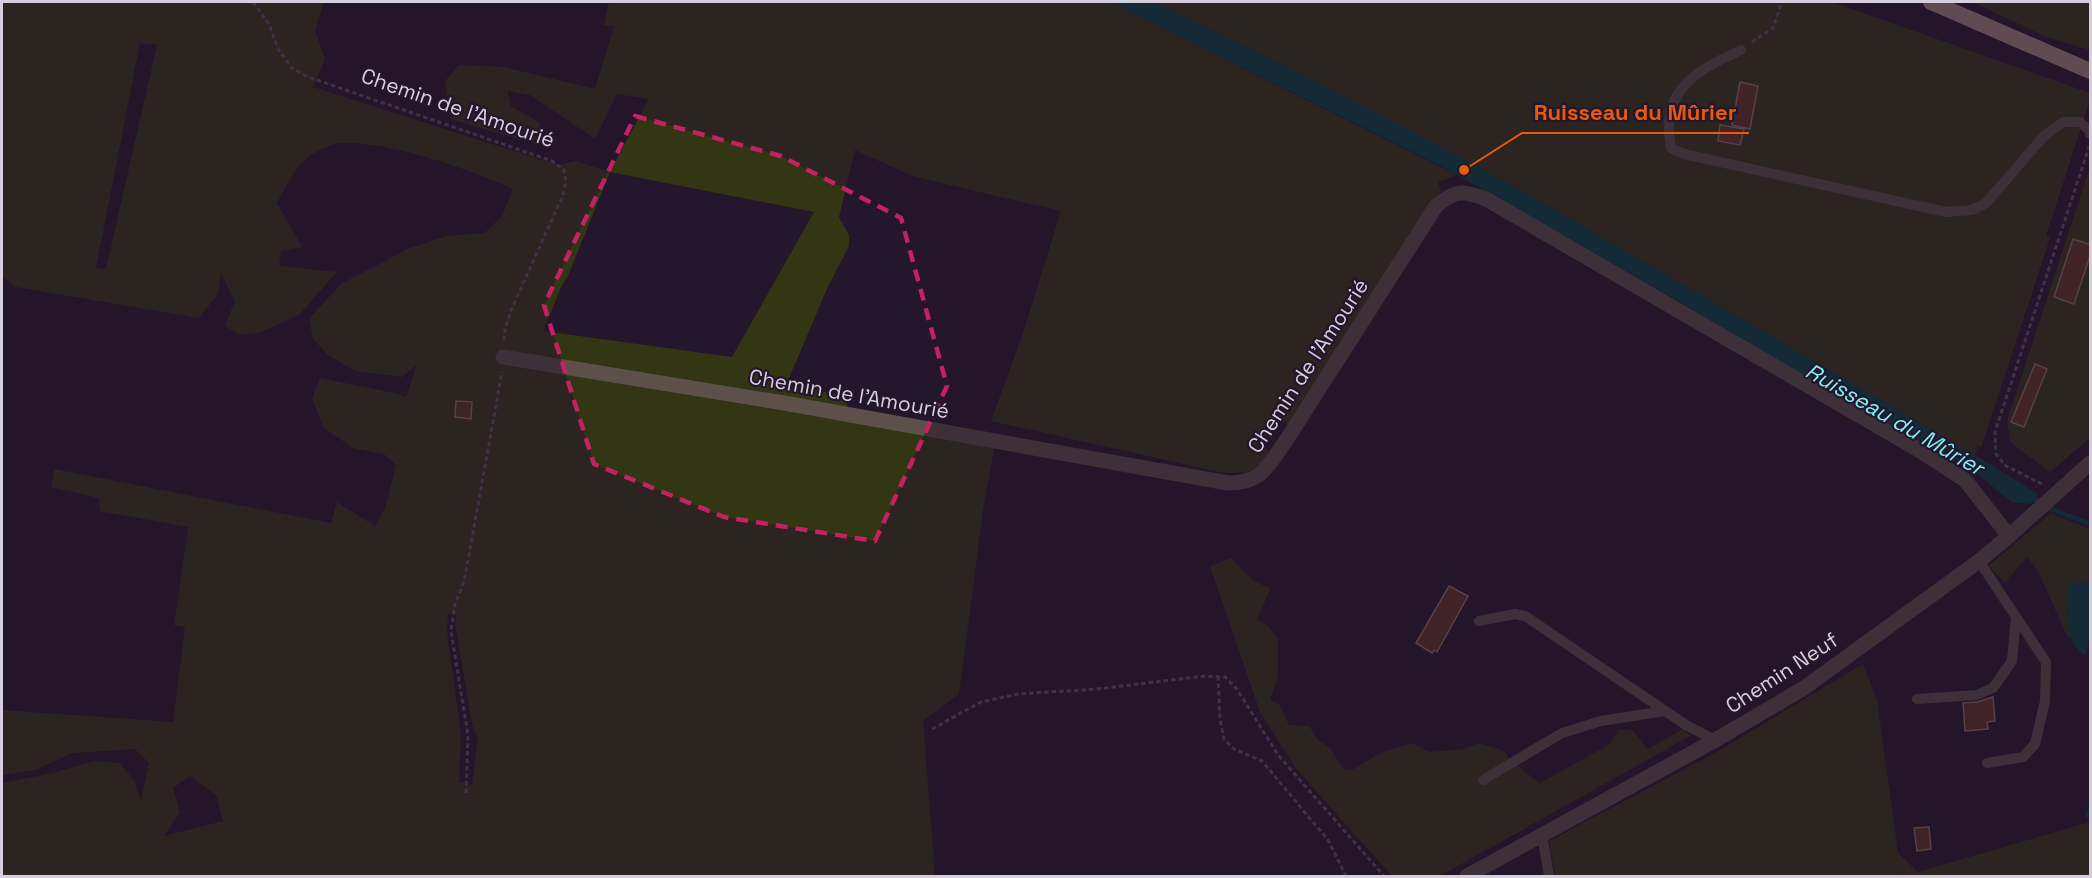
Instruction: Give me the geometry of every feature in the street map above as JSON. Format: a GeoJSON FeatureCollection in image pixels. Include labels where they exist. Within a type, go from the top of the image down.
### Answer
{"type":"FeatureCollection","features":[{"type":"Feature","properties":{"kind":"highway"},"geometry":{"type":"LineString","coordinates":[[1931,2],[2091,71]]}},
{"type":"Feature","properties":{"kind":"street","name":"Chemin de l'Amourié"},"geometry":{"type":"LineString","coordinates":[[503,357],[802,406],[1228,483],[1243,483],[1255,478],[1265,470],[1287,440],[1436,206],[1450,194],[1469,192],[1506,211],[1956,473],[1965,480],[2009,537]]}},
{"type":"Feature","properties":{"kind":"street","name":"Chemin Neuf"},"geometry":{"type":"LineString","coordinates":[[1467,876],[1804,688],[1979,561],[2091,463]]}},
{"type":"Feature","properties":{"kind":"lane"},"geometry":{"type":"LineString","coordinates":[[1741,50],[1702,69],[1685,83],[1674,98],[1669,137],[1671,148],[1684,153],[1946,212],[1971,210],[1986,203],[2044,136],[2062,122],[2080,122],[2091,134]]}},
{"type":"Feature","properties":{"kind":"lane"},"geometry":{"type":"LineString","coordinates":[[1979,561],[2046,663],[2045,701],[2034,744],[2023,757],[1987,762]]}},
{"type":"Feature","properties":{"kind":"lane"},"geometry":{"type":"LineString","coordinates":[[1479,621],[1515,614],[1525,616],[1665,711],[1714,740]]}},
{"type":"Feature","properties":{"kind":"lane"},"geometry":{"type":"LineString","coordinates":[[1917,699],[1976,695],[1993,688],[2012,661],[2016,618]]}},
{"type":"Feature","properties":{"kind":"lane"},"geometry":{"type":"LineString","coordinates":[[1483,780],[1562,733],[1601,721],[1665,711]]}},
{"type":"Feature","properties":{"kind":"lane"},"geometry":{"type":"LineString","coordinates":[[1542,835],[1549,876]]}},
{"type":"Feature","properties":{"kind":"path","name":"Chemin de l'Amourié"},"geometry":{"type":"LineString","coordinates":[[253,2],[269,24],[278,49],[292,68],[308,77],[552,161],[564,170],[566,182],[563,195],[511,310],[505,329],[503,357],[464,582],[455,603],[451,631],[468,735],[466,793]]}},
{"type":"Feature","properties":{"kind":"path"},"geometry":{"type":"LineString","coordinates":[[1741,50],[1773,28],[1782,2]]}},
{"type":"Feature","properties":{"kind":"path"},"geometry":{"type":"LineString","coordinates":[[2053,495],[2006,466],[1996,453],[1995,432],[2091,141]]}},
{"type":"Feature","properties":{"kind":"path"},"geometry":{"type":"LineString","coordinates":[[932,729],[981,702],[1018,694],[1097,689],[1205,676],[1225,677],[1237,689],[1278,755],[1384,876]]}},
{"type":"Feature","properties":{"kind":"path"},"geometry":{"type":"LineString","coordinates":[[1218,676],[1220,719],[1224,739],[1234,749],[1262,761],[1328,840],[1346,876]]}},
{"type":"Feature","properties":{"kind":"highlighted area"},"geometry":{"type":"Polygon","coordinates":[[[635,116],[781,156],[901,218],[947,386],[875,541],[724,517],[594,464],[544,305],[635,116]]]}},
{"type":"Feature","properties":{"kind":"shaded area"},"geometry":{"type":"Polygon","coordinates":[[[2,2],[324,2],[315,30],[325,59],[313,87],[558,165],[575,161],[610,172],[649,99],[617,94],[595,139],[530,95],[508,91],[511,106],[539,122],[543,146],[450,119],[445,81],[459,65],[504,67],[595,89],[614,26],[604,25],[609,2],[1112,2],[1457,175],[1438,182],[1441,191],[1289,424],[1282,421],[1260,443],[1269,451],[1264,459],[1251,471],[1224,473],[991,421],[1023,333],[1061,211],[912,176],[855,150],[839,217],[849,235],[849,246],[827,289],[786,385],[842,395],[855,421],[994,448],[983,511],[959,694],[923,721],[935,876],[2,876],[2,783],[53,773],[95,761],[120,763],[134,781],[141,801],[149,763],[135,749],[73,753],[35,770],[2,775],[2,710],[173,722],[185,627],[174,625],[188,527],[100,511],[99,498],[51,487],[54,469],[331,523],[337,502],[375,526],[385,508],[396,465],[384,454],[353,448],[324,428],[312,399],[320,378],[406,397],[417,365],[402,377],[355,371],[328,355],[313,339],[309,319],[341,284],[410,248],[447,236],[485,233],[502,216],[513,189],[452,165],[405,151],[361,144],[337,143],[318,151],[296,170],[277,203],[302,247],[281,251],[279,266],[337,272],[299,315],[261,332],[241,335],[225,326],[235,301],[221,274],[218,294],[199,318],[16,287],[2,277],[2,2]],[[140,43],[96,268],[106,269],[157,45],[140,43]],[[610,172],[543,331],[732,357],[814,212],[610,172]],[[448,613],[447,632],[461,734],[459,782],[472,785],[478,737],[473,728],[455,624],[456,614],[448,613]],[[190,776],[173,788],[180,812],[164,836],[223,821],[216,795],[190,776]]]}},
{"type":"Feature","properties":{"kind":"shaded area"},"geometry":{"type":"Polygon","coordinates":[[[1154,2],[1832,2],[2090,93],[2090,100],[2046,236],[2050,238],[1981,448],[1978,446],[1975,455],[1517,188],[1290,69],[1154,2]]]}},
{"type":"Feature","properties":{"kind":"shaded area"},"geometry":{"type":"Polygon","coordinates":[[[1973,2],[2090,2],[2090,50],[2046,37],[1973,2]]]}},
{"type":"Feature","properties":{"kind":"shaded area"},"geometry":{"type":"Polygon","coordinates":[[[2090,167],[2090,438],[2050,472],[2010,442],[2007,421],[2090,167]]]}},
{"type":"Feature","properties":{"kind":"shaded area"},"geometry":{"type":"Polygon","coordinates":[[[2051,513],[2090,529],[2090,583],[2074,582],[2067,610],[2070,636],[2068,638],[2038,571],[2027,557],[2005,582],[1988,566],[2051,513]]]}},
{"type":"Feature","properties":{"kind":"shaded area"},"geometry":{"type":"Polygon","coordinates":[[[1231,558],[1250,578],[1270,589],[1257,620],[1268,626],[1278,639],[1278,676],[1270,700],[1279,704],[1289,725],[1309,726],[1319,741],[1331,749],[1343,769],[1352,770],[1380,753],[1412,743],[1429,752],[1464,749],[1479,743],[1504,751],[1512,762],[1540,783],[1610,744],[1618,730],[1632,730],[1648,749],[1683,729],[1690,736],[1440,876],[1392,876],[1297,770],[1260,712],[1210,566],[1231,558]]]}},
{"type":"Feature","properties":{"kind":"shaded area"},"geometry":{"type":"Polygon","coordinates":[[[1863,664],[1877,700],[1898,853],[1918,872],[2090,822],[2090,876],[1903,876],[1901,867],[1902,876],[1555,876],[1549,841],[1715,753],[1863,664]]]}},
{"type":"Feature","properties":{"kind":"water"},"geometry":{"type":"Polygon","coordinates":[[[1112,2],[1154,2],[1407,129],[1517,188],[2038,494],[2030,504],[2012,502],[1976,473],[1820,386],[1682,303],[1443,167],[1112,2]]]}},
{"type":"Feature","properties":{"kind":"water"},"geometry":{"type":"Polygon","coordinates":[[[2090,583],[2090,630],[2085,655],[2073,642],[2068,623],[2069,584],[2090,583]]]}},
{"type":"Feature","properties":{"kind":"building"},"geometry":{"type":"Polygon","coordinates":[[[1740,82],[1758,86],[1750,129],[1732,125],[1740,82]]]}},
{"type":"Feature","properties":{"kind":"building"},"geometry":{"type":"Polygon","coordinates":[[[1720,125],[1744,129],[1740,145],[1718,141],[1720,125]]]}},
{"type":"Feature","properties":{"kind":"building"},"geometry":{"type":"Polygon","coordinates":[[[2073,239],[2091,245],[2091,253],[2074,304],[2054,297],[2073,239]]]}},
{"type":"Feature","properties":{"kind":"building"},"geometry":{"type":"Polygon","coordinates":[[[2035,364],[2047,369],[2024,427],[2011,422],[2035,364]]]}},
{"type":"Feature","properties":{"kind":"building"},"geometry":{"type":"Polygon","coordinates":[[[456,401],[472,402],[471,419],[455,417],[456,401]]]}},
{"type":"Feature","properties":{"kind":"building"},"geometry":{"type":"Polygon","coordinates":[[[1449,586],[1468,596],[1437,652],[1434,650],[1432,653],[1416,643],[1449,586]]]}},
{"type":"Feature","properties":{"kind":"building"},"geometry":{"type":"Polygon","coordinates":[[[1993,697],[1995,721],[1987,722],[1988,729],[1965,731],[1963,703],[1993,697]]]}},
{"type":"Feature","properties":{"kind":"building"},"geometry":{"type":"Polygon","coordinates":[[[1929,827],[1931,849],[1917,851],[1914,828],[1929,827]]]}},
{"type":"Feature","properties":{"kind":"waterway","name":"Ruisseau du Mûrier"},"geometry":{"type":"LineString","coordinates":[[2029,496],[2051,509],[2090,524]]}},
{"type":"Feature","properties":{"kind":"waterway"},"geometry":{"type":"LineString","coordinates":[[2088,816],[2090,811]]}},
{"type":"Feature","properties":{"kind":"place","name":"Ruisseau du Mûrier"},"geometry":{"type":"Point","coordinates":[1464,170]}}]}
